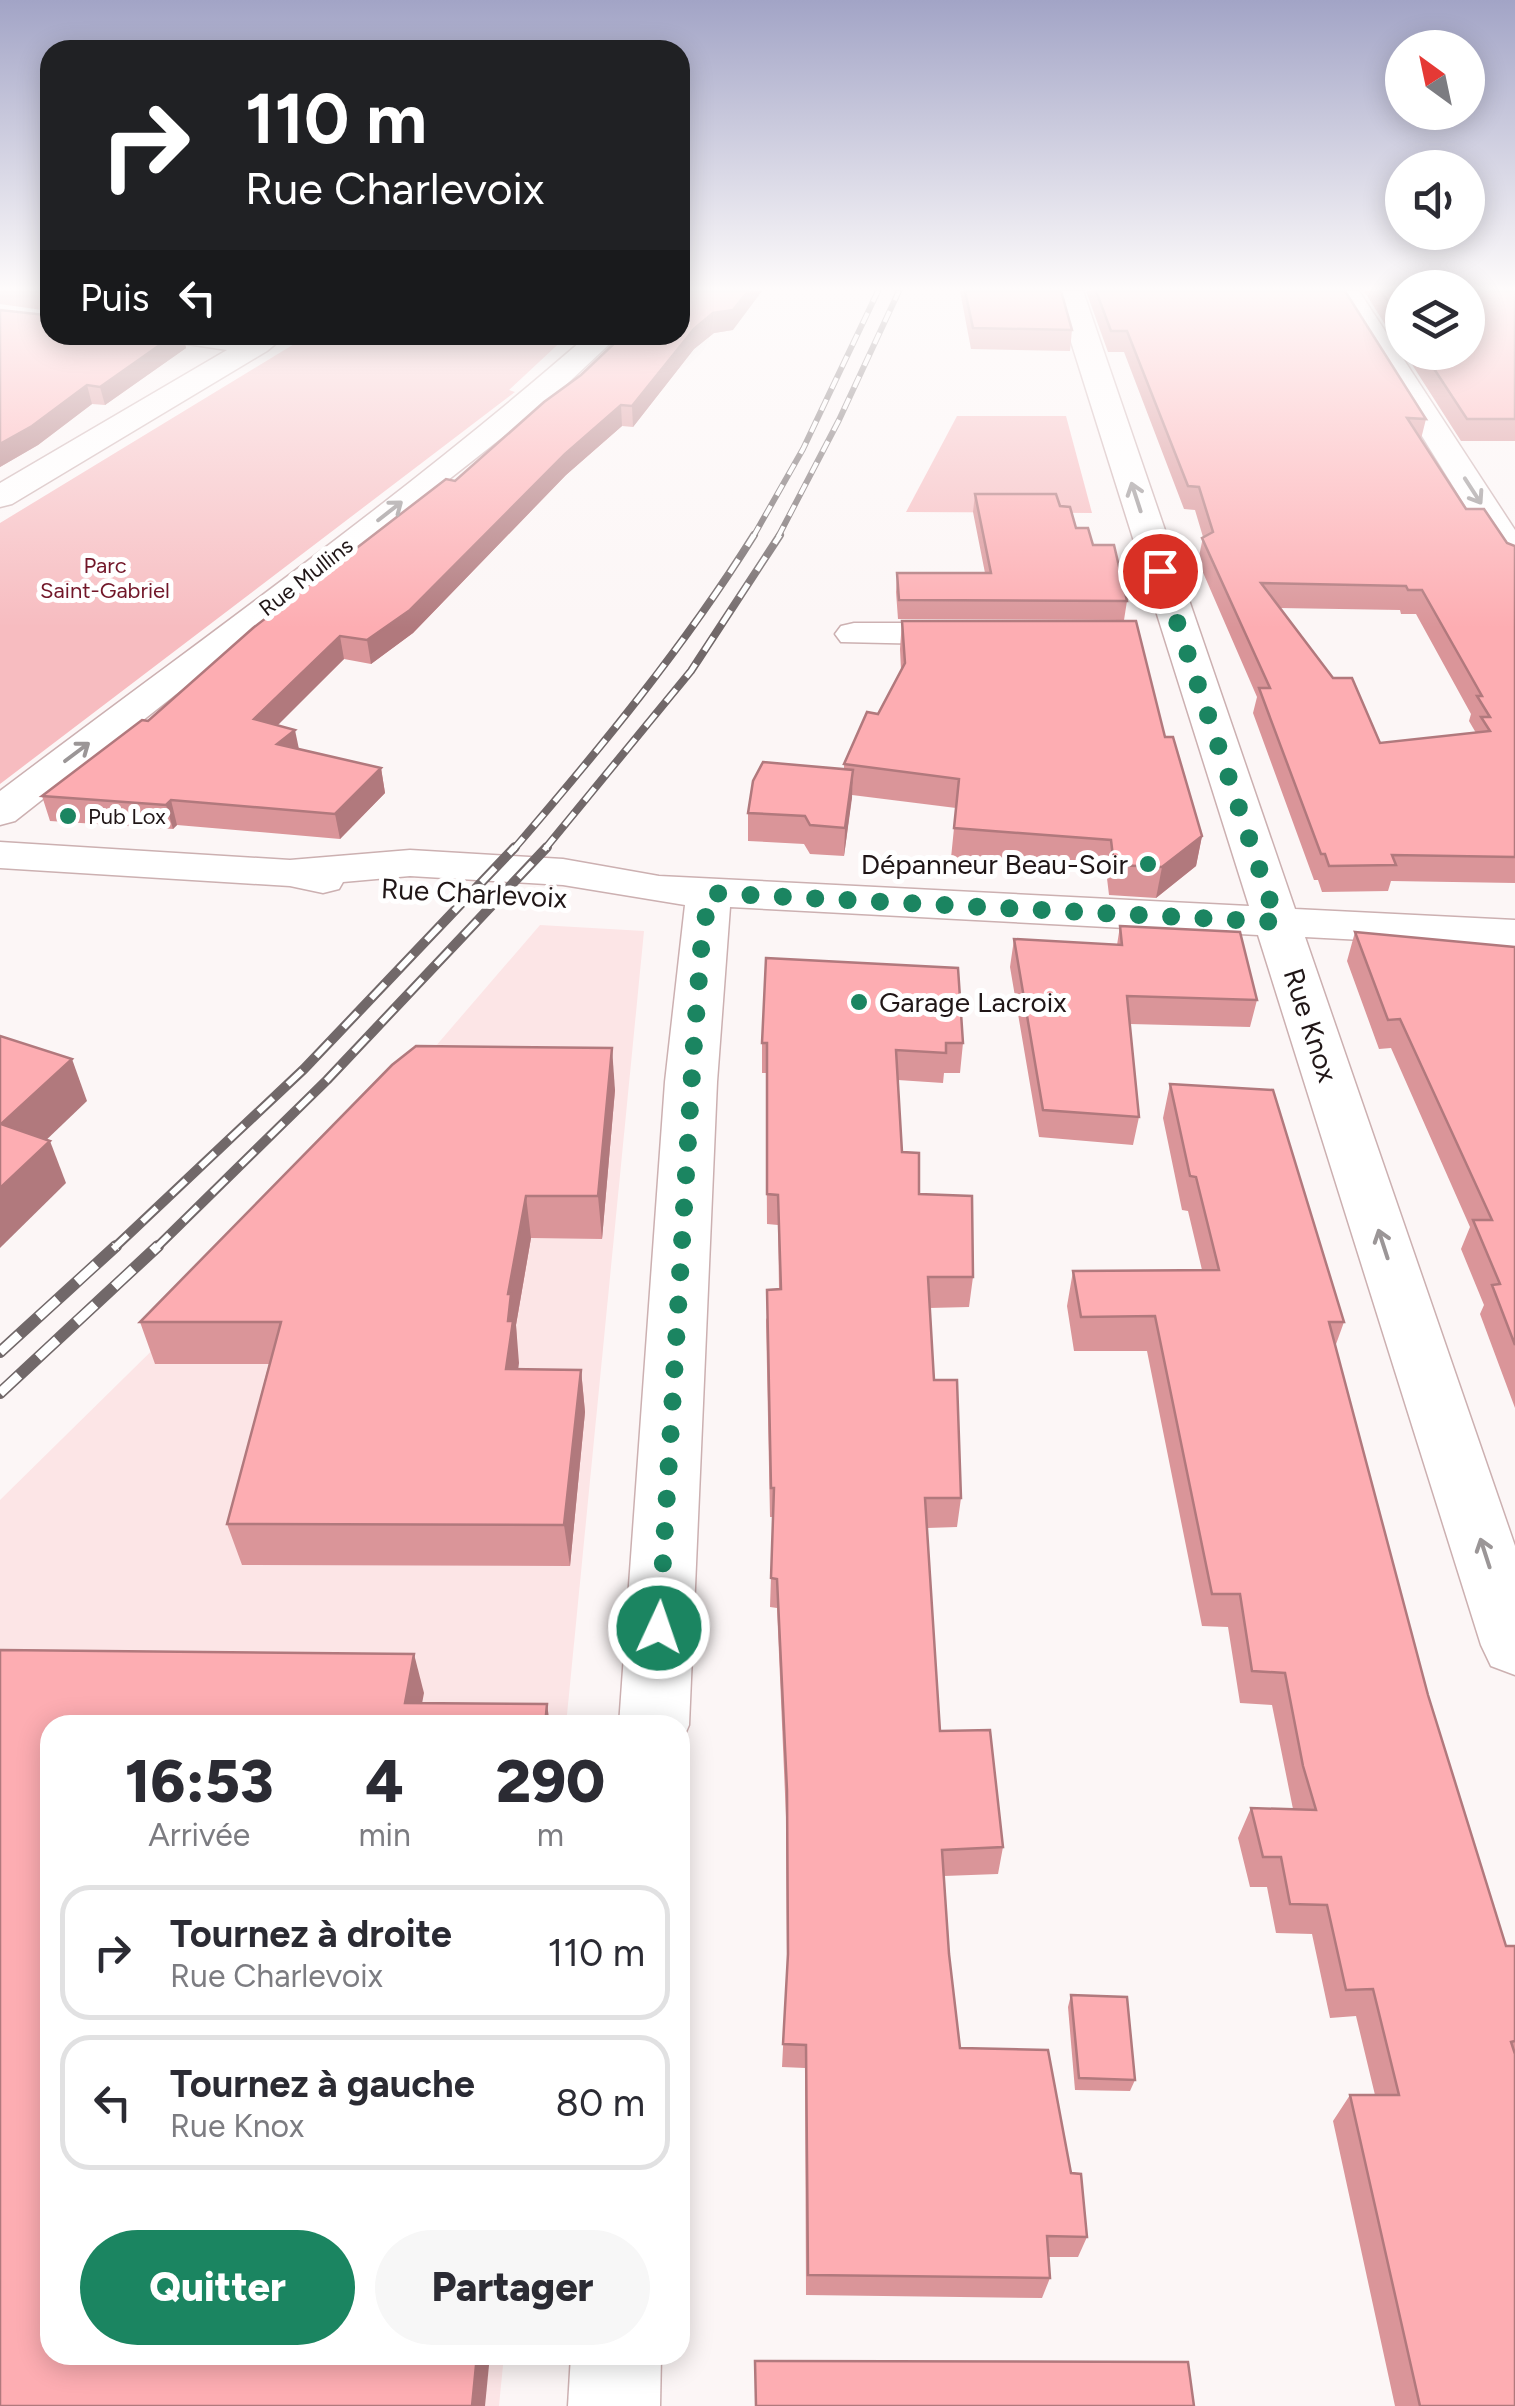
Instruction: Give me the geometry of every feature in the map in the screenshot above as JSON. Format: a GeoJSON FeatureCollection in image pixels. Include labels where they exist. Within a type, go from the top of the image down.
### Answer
{"type":"FeatureCollection","features":[{"type":"Feature","properties":{"kind":"street"},"geometry":{"type":"LineString","coordinates":[[0,497],[158,403]]}},
{"type":"Feature","properties":{"kind":"street","name":"Rue Mullins"},"geometry":{"type":"LineString","coordinates":[[0,812],[528,403]]}},
{"type":"Feature","properties":{"kind":"street","name":"Rue Knox"},"geometry":{"type":"LineString","coordinates":[[1106,403],[1515,1646]]}},
{"type":"Feature","properties":{"kind":"street"},"geometry":{"type":"LineString","coordinates":[[1417,403],[1515,557]]}},
{"type":"Feature","properties":{"kind":"street"},"geometry":{"type":"LineString","coordinates":[[854,634],[1012,634]]}},
{"type":"Feature","properties":{"kind":"street"},"geometry":{"type":"LineString","coordinates":[[1141,635],[1181,635]]}},
{"type":"Feature","properties":{"kind":"street","name":"Rue Charlevoix"},"geometry":{"type":"LineString","coordinates":[[0,854],[290,873],[400,893],[557,901],[685,892],[1515,934]]}},
{"type":"Feature","properties":{"kind":"street"},"geometry":{"type":"LineString","coordinates":[[655,1715],[702,937],[685,892]]}},
{"type":"Feature","properties":{"kind":"street"},"geometry":{"type":"LineString","coordinates":[[614,2406],[616,2365]]}},
{"type":"Feature","properties":{"kind":"shaded area"},"geometry":{"type":"Polygon","coordinates":[[[540,925],[644,931],[567,1715],[40,1715],[40,2365],[503,2365],[499,2406],[0,2406],[0,1500],[189,1314],[360,1134],[540,925]]]}},
{"type":"Feature","properties":{"kind":"green space","name":"Parc Saint-Gabriel"},"geometry":{"type":"Polygon","coordinates":[[[197,403],[500,403],[0,784],[0,523],[197,403]]]}},
{"type":"Feature","properties":{"kind":"green space"},"geometry":{"type":"Polygon","coordinates":[[[957,416],[1066,416],[1092,513],[906,512],[957,416]]]}},
{"type":"Feature","properties":{"kind":"building"},"geometry":{"type":"Polygon","coordinates":[[[0,403],[62,403],[32,426],[0,444],[0,403]]]}},
{"type":"Feature","properties":{"kind":"building"},"geometry":{"type":"Polygon","coordinates":[[[543,403],[634,403],[621,405],[565,454],[410,610],[367,640],[340,636],[254,719],[295,730],[277,744],[381,768],[335,814],[171,800],[166,805],[42,796],[142,720],[148,721],[253,628],[446,479],[455,481],[543,403]]]}},
{"type":"Feature","properties":{"kind":"building"},"geometry":{"type":"Polygon","coordinates":[[[1155,403],[1416,403],[1426,419],[1407,418],[1466,509],[1484,509],[1507,543],[1515,546],[1515,857],[1392,855],[1396,865],[1329,866],[1325,854],[1321,854],[1259,688],[1270,688],[1202,538],[1213,532],[1199,487],[1188,486],[1155,403]],[[1261,583],[1333,678],[1352,678],[1380,743],[1490,731],[1481,717],[1490,717],[1477,696],[1482,696],[1422,590],[1408,590],[1406,586],[1261,583]]]}},
{"type":"Feature","properties":{"kind":"building"},"geometry":{"type":"Polygon","coordinates":[[[1457,403],[1515,403],[1515,419],[1467,419],[1457,403]]]}},
{"type":"Feature","properties":{"kind":"building"},"geometry":{"type":"Polygon","coordinates":[[[975,494],[1056,494],[1060,506],[1070,507],[1076,528],[1088,528],[1093,545],[1114,545],[1127,601],[899,600],[897,573],[991,573],[975,494]]]}},
{"type":"Feature","properties":{"kind":"building"},"geometry":{"type":"Polygon","coordinates":[[[902,621],[1136,621],[1165,737],[1173,737],[1202,836],[1162,867],[1114,865],[1111,840],[954,828],[959,779],[844,764],[867,712],[878,714],[905,663],[902,621]]]}},
{"type":"Feature","properties":{"kind":"building"},"geometry":{"type":"Polygon","coordinates":[[[763,762],[853,770],[845,828],[810,825],[805,816],[748,813],[753,781],[763,762]]]}},
{"type":"Feature","properties":{"kind":"building"},"geometry":{"type":"Polygon","coordinates":[[[1120,926],[1240,932],[1257,1000],[1127,996],[1139,1117],[1043,1110],[1014,939],[1122,945],[1120,926]]]}},
{"type":"Feature","properties":{"kind":"building"},"geometry":{"type":"Polygon","coordinates":[[[1355,932],[1515,947],[1515,1345],[1492,1285],[1500,1284],[1473,1220],[1492,1220],[1400,1019],[1388,1020],[1355,932]]]}},
{"type":"Feature","properties":{"kind":"building"},"geometry":{"type":"Polygon","coordinates":[[[766,958],[958,968],[963,1043],[946,1043],[946,1053],[896,1050],[902,1152],[919,1153],[919,1194],[972,1196],[973,1277],[928,1277],[934,1380],[957,1380],[961,1498],[925,1498],[940,1731],[990,1730],[1003,1847],[942,1850],[949,1954],[960,2048],[1048,2050],[1071,2173],[1081,2174],[1087,2237],[1047,2236],[1050,2278],[808,2275],[806,2045],[783,2044],[788,1954],[787,1790],[777,1579],[771,1578],[774,1488],[767,1290],[781,1289],[778,1195],[767,1194],[767,1043],[762,1043],[766,958]]]}},
{"type":"Feature","properties":{"kind":"building"},"geometry":{"type":"Polygon","coordinates":[[[0,1036],[72,1059],[1,1124],[50,1141],[0,1188],[0,1036]]]}},
{"type":"Feature","properties":{"kind":"building"},"geometry":{"type":"Polygon","coordinates":[[[416,1046],[612,1048],[598,1196],[526,1196],[508,1294],[508,1321],[513,1321],[506,1369],[581,1370],[564,1525],[227,1524],[281,1322],[140,1322],[392,1065],[416,1046]]]}},
{"type":"Feature","properties":{"kind":"building"},"geometry":{"type":"Polygon","coordinates":[[[1170,1084],[1273,1090],[1344,1322],[1329,1322],[1428,1695],[1506,1946],[1515,1946],[1515,2041],[1511,2042],[1515,2054],[1515,2406],[1420,2406],[1350,2095],[1399,2095],[1373,1989],[1346,1990],[1327,1905],[1290,1904],[1281,1857],[1263,1857],[1251,1808],[1316,1810],[1285,1673],[1252,1671],[1240,1594],[1212,1594],[1155,1316],[1081,1317],[1073,1271],[1219,1270],[1196,1177],[1190,1176],[1170,1084]]]}},
{"type":"Feature","properties":{"kind":"building"},"geometry":{"type":"Polygon","coordinates":[[[0,1650],[414,1654],[405,1703],[547,1704],[546,1715],[40,1715],[40,2365],[476,2365],[472,2406],[0,2406],[0,1650]]]}},
{"type":"Feature","properties":{"kind":"building"},"geometry":{"type":"Polygon","coordinates":[[[1071,1995],[1127,1997],[1135,2080],[1079,2078],[1071,1995]]]}},
{"type":"Feature","properties":{"kind":"building"},"geometry":{"type":"Polygon","coordinates":[[[755,2361],[1188,2362],[1194,2406],[756,2406],[755,2361]]]}},
{"type":"Feature","properties":{"kind":"railway"},"geometry":{"type":"LineString","coordinates":[[753,537],[825,403]]}},
{"type":"Feature","properties":{"kind":"railway"},"geometry":{"type":"LineString","coordinates":[[778,537],[847,403]]}},
{"type":"Feature","properties":{"kind":"railway"},"geometry":{"type":"LineString","coordinates":[[513,850],[640,697],[754,535]]}},
{"type":"Feature","properties":{"kind":"railway"},"geometry":{"type":"LineString","coordinates":[[544,850],[691,671],[780,535]]}},
{"type":"Feature","properties":{"kind":"railway"},"geometry":{"type":"LineString","coordinates":[[113,1249],[304,1069],[515,847]]}},
{"type":"Feature","properties":{"kind":"railway"},"geometry":{"type":"LineString","coordinates":[[155,1249],[327,1080],[547,847]]}},
{"type":"Feature","properties":{"kind":"railway"},"geometry":{"type":"LineString","coordinates":[[0,1352],[116,1246]]}},
{"type":"Feature","properties":{"kind":"railway"},"geometry":{"type":"LineString","coordinates":[[0,1393],[158,1246]]}},
{"type":"Feature","properties":{"kind":"place","name":"Pub Lox"},"geometry":{"type":"Point","coordinates":[68,816]}},
{"type":"Feature","properties":{"kind":"place","name":"Dépanneur Beau-Soir"},"geometry":{"type":"Point","coordinates":[1148,864]}},
{"type":"Feature","properties":{"kind":"place","name":"Garage Lacroix"},"geometry":{"type":"Point","coordinates":[859,1002]}},
{"type":"Feature","properties":{"kind":"route"},"geometry":{"type":"LineString","coordinates":[[659,1628],[693,1057],[702,937],[710,893],[1277,922],[1160,571]]}}]}
